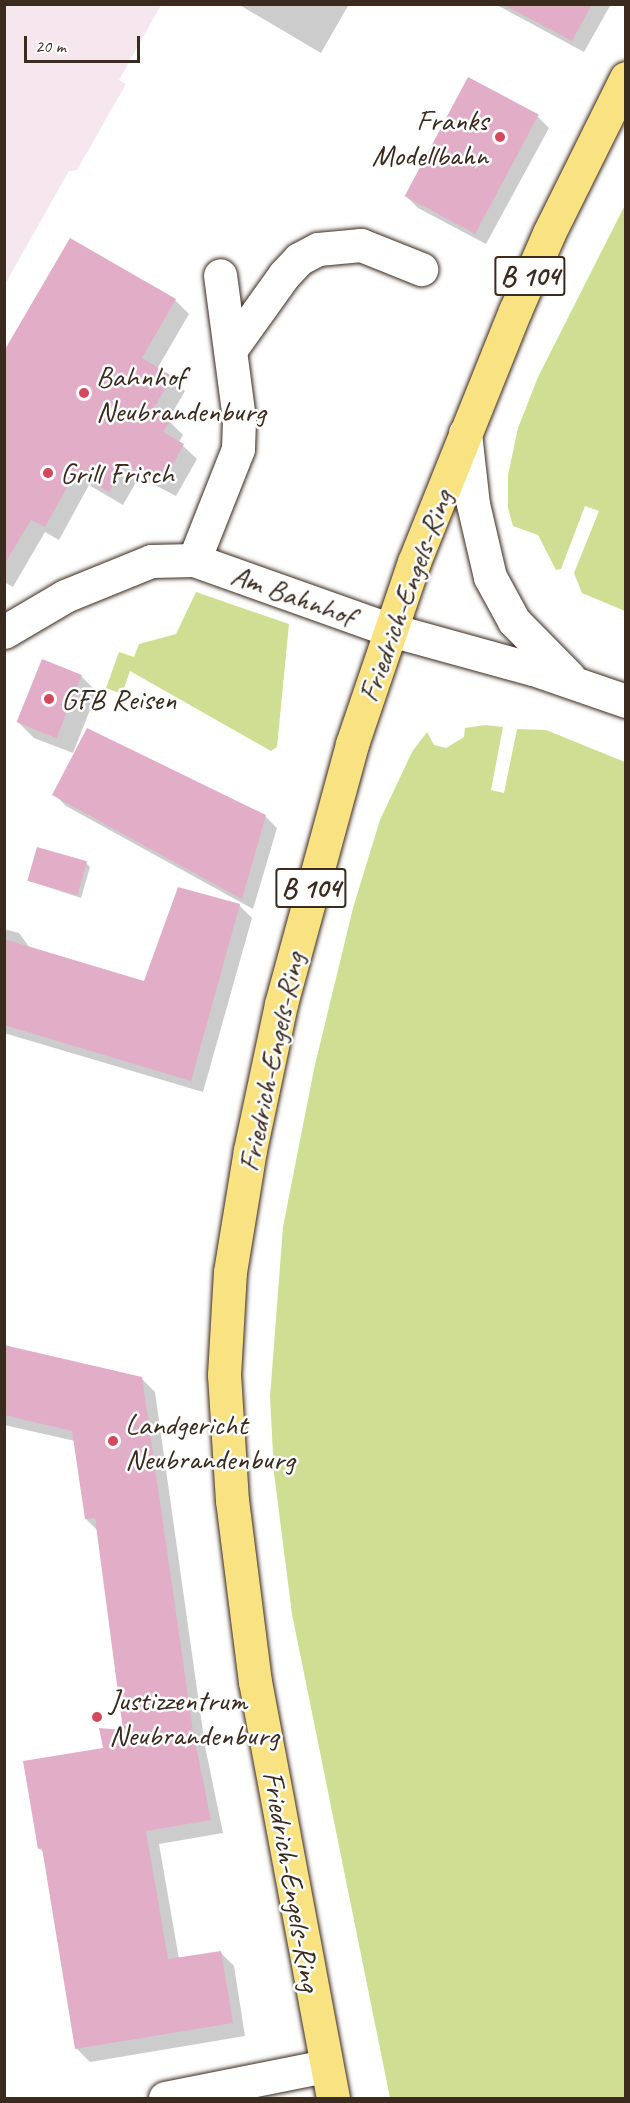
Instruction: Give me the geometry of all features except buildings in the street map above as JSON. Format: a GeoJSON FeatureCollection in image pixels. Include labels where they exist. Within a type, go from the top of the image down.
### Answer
{"type":"FeatureCollection","features":[{"type":"Feature","properties":{"kind":"main road","name":"Friedrich-Engels-Ring"},"geometry":{"type":"LineString","coordinates":[[333,2098],[325,2066],[252,1659],[232,1501],[224,1375],[226,1310],[250,1150],[290,971],[352,744],[391,630],[465,434],[549,233],[626,78]]}},
{"type":"Feature","properties":{"kind":"street"},"geometry":{"type":"LineString","coordinates":[[231,349],[284,275],[299,259],[318,249],[361,245],[421,269]]}},
{"type":"Feature","properties":{"kind":"street","name":"Am Bahnhof"},"geometry":{"type":"LineString","coordinates":[[194,560],[238,449],[231,349],[220,275]]}},
{"type":"Feature","properties":{"kind":"street"},"geometry":{"type":"LineString","coordinates":[[465,434],[473,504],[490,577],[514,621],[540,652],[577,684]]}},
{"type":"Feature","properties":{"kind":"street","name":"Am Bahnhof"},"geometry":{"type":"LineString","coordinates":[[4,632],[65,596],[151,561],[194,560],[391,630],[577,684],[626,701]]}},
{"type":"Feature","properties":{"kind":"street"},"geometry":{"type":"LineString","coordinates":[[165,2098],[325,2066]]}},
{"type":"Feature","properties":{"kind":"shaded area"},"geometry":{"type":"Polygon","coordinates":[[[5,4],[161,5],[119,80],[126,84],[77,170],[69,171],[5,284],[5,4]]]}},
{"type":"Feature","properties":{"kind":"green space"},"geometry":{"type":"Polygon","coordinates":[[[625,205],[625,611],[582,593],[574,573],[599,511],[585,506],[561,569],[556,570],[538,535],[513,526],[508,508],[508,475],[518,428],[538,377],[625,205]]]}},
{"type":"Feature","properties":{"kind":"green space"},"geometry":{"type":"Polygon","coordinates":[[[196,592],[289,624],[277,747],[271,751],[130,671],[122,694],[106,688],[119,652],[134,657],[139,644],[176,634],[196,592]]]}},
{"type":"Feature","properties":{"kind":"green space"},"geometry":{"type":"Polygon","coordinates":[[[485,725],[503,727],[491,790],[504,793],[517,729],[546,730],[625,762],[625,2098],[390,2098],[292,1614],[274,1473],[270,1397],[283,1227],[314,1069],[353,908],[380,820],[412,752],[427,732],[434,745],[446,748],[464,737],[465,728],[485,725]]]}},
{"type":"Feature","properties":{"kind":"place","name":"Franks Modellbahn"},"geometry":{"type":"Point","coordinates":[500,137]}},
{"type":"Feature","properties":{"kind":"place","name":"Bahnhof Neubrandenburg"},"geometry":{"type":"Point","coordinates":[84,393]}},
{"type":"Feature","properties":{"kind":"place","name":"Grill Frisch"},"geometry":{"type":"Point","coordinates":[48,473]}},
{"type":"Feature","properties":{"kind":"place","name":"GFB Reisen"},"geometry":{"type":"Point","coordinates":[49,699]}},
{"type":"Feature","properties":{"kind":"place","name":"Landgericht Neubrandenburg"},"geometry":{"type":"Point","coordinates":[113,1441]}},
{"type":"Feature","properties":{"kind":"place","name":"Justizzentrum Neubrandenburg"},"geometry":{"type":"Point","coordinates":[97,1717]}}]}
